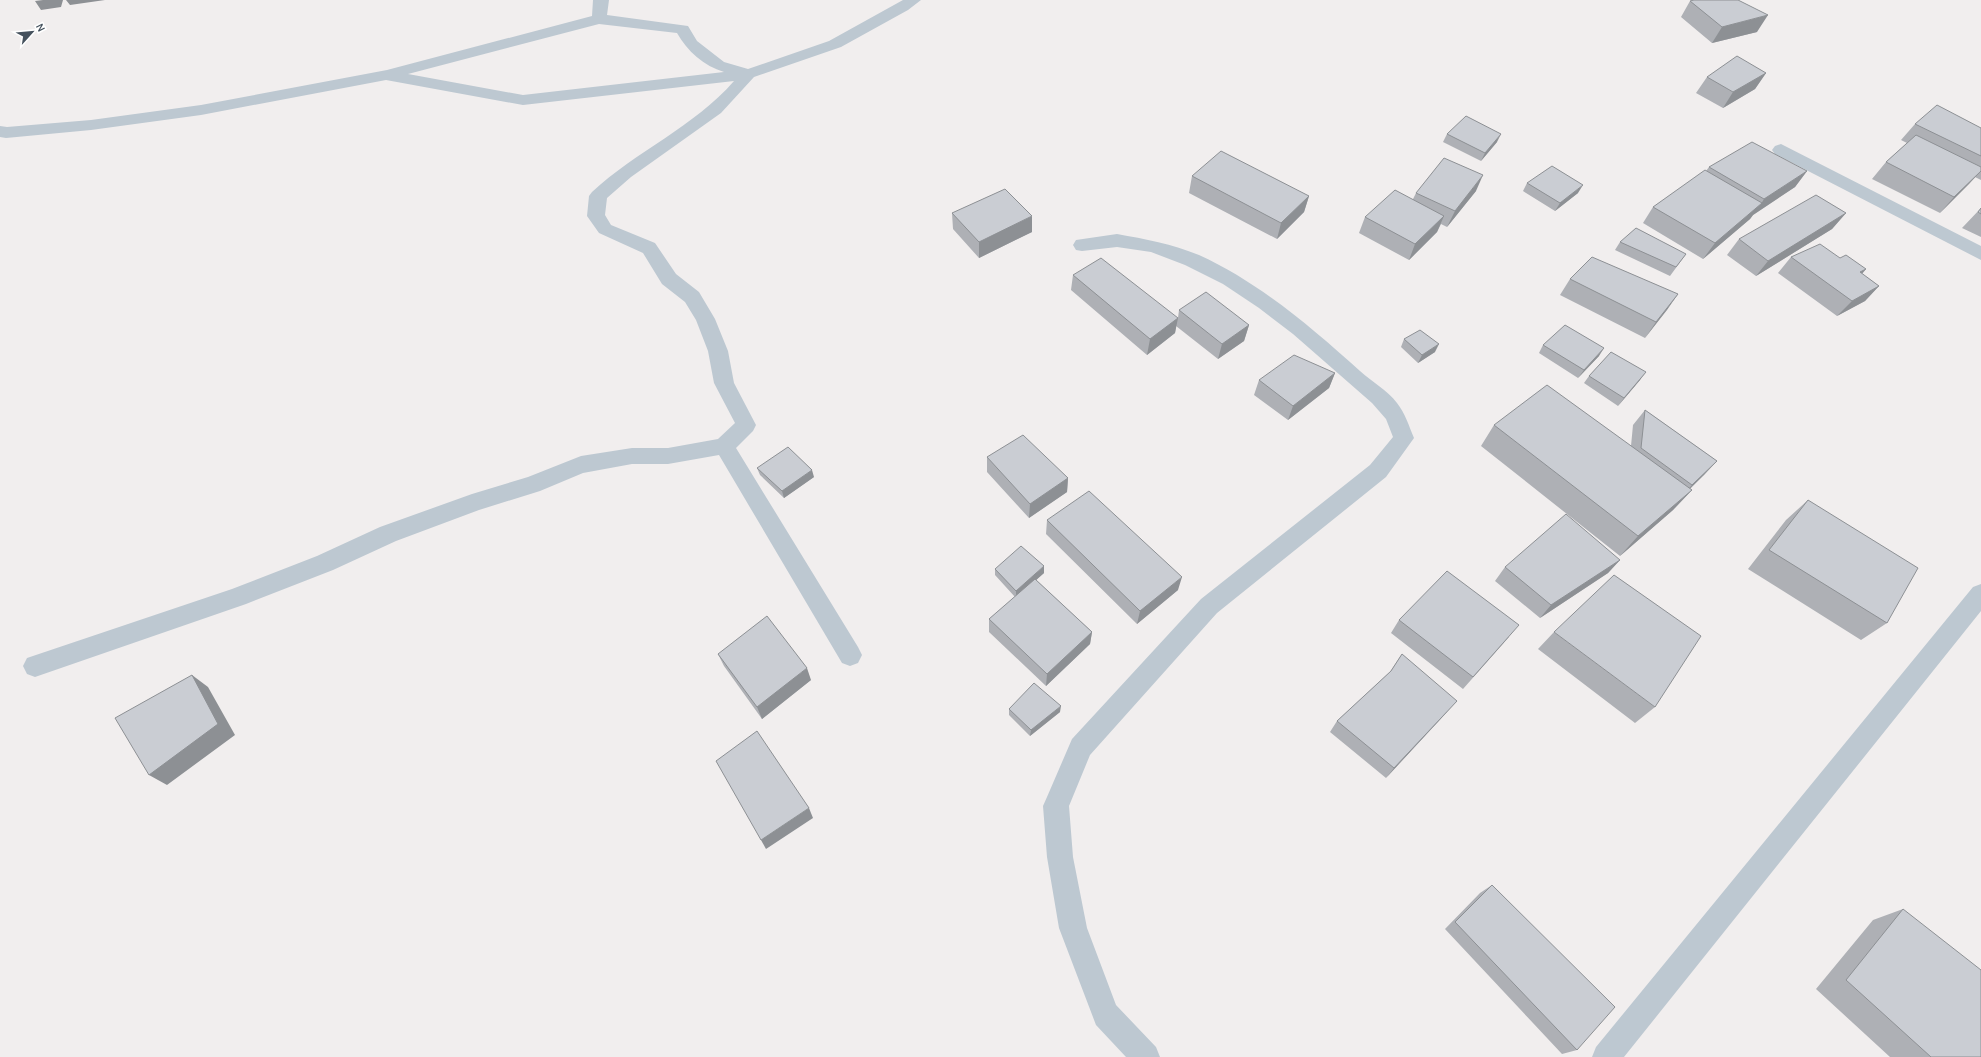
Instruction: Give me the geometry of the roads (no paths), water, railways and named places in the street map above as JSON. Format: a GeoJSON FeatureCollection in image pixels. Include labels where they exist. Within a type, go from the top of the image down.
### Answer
{"type":"FeatureCollection","features":[{"type":"Feature","properties":{"kind":"street"},"geometry":{"type":"LineString","coordinates":[[600,19],[601,0]]}},
{"type":"Feature","properties":{"kind":"street"},"geometry":{"type":"LineString","coordinates":[[386,75],[523,100],[748,74],[835,44],[913,0]]}},
{"type":"Feature","properties":{"kind":"street"},"geometry":{"type":"LineString","coordinates":[[0,131],[6,133],[91,125],[194,111],[386,75],[600,19],[683,29],[692,44],[718,65],[748,74]]}},
{"type":"Feature","properties":{"kind":"street"},"geometry":{"type":"LineString","coordinates":[[35,666],[238,598],[265,585],[325,563],[388,534],[472,503],[514,489],[532,485],[582,465],[632,456],[668,456],[724,446],[746,425],[724,383],[718,351],[705,319],[692,297],[669,279],[649,248],[605,230],[596,216],[598,196],[613,181],[710,115],[725,101],[748,74]]}},
{"type":"Feature","properties":{"kind":"street"},"geometry":{"type":"LineString","coordinates":[[1781,150],[1981,254]]}},
{"type":"Feature","properties":{"kind":"street"},"geometry":{"type":"LineString","coordinates":[[1082,245],[1090,242],[1130,240],[1196,261],[1232,281],[1276,309],[1328,352],[1391,410],[1404,438],[1378,471],[1209,606],[1081,747],[1056,806],[1060,857],[1073,928],[1106,1015],[1146,1057]]}},
{"type":"Feature","properties":{"kind":"street"},"geometry":{"type":"LineString","coordinates":[[724,446],[850,655]]}},
{"type":"Feature","properties":{"kind":"street"},"geometry":{"type":"LineString","coordinates":[[1606,1057],[1981,594]]}}]}
